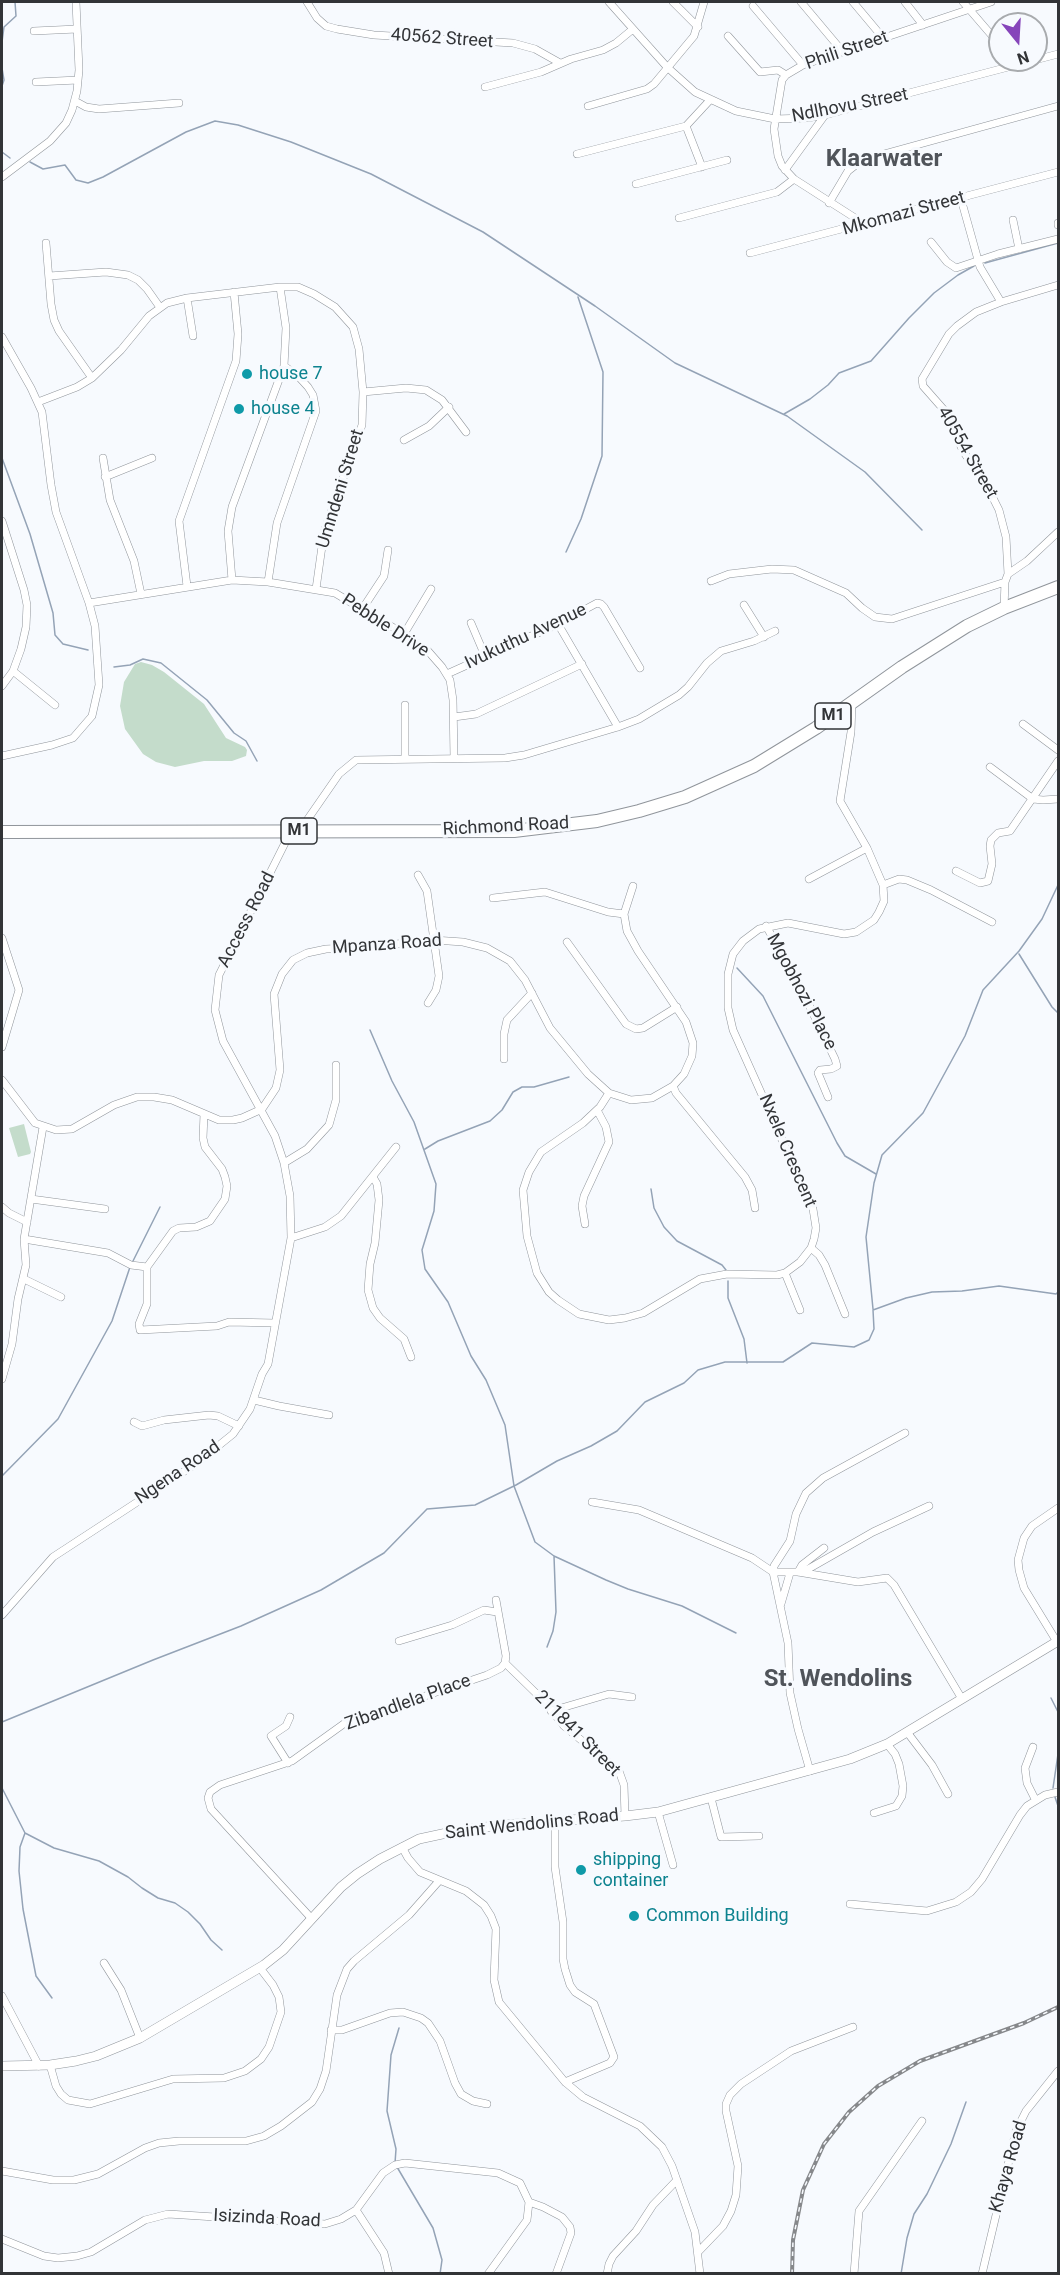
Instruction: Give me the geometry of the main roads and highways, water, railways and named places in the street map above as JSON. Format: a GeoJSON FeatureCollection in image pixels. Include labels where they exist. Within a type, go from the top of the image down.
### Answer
{"type":"FeatureCollection","features":[{"type":"Feature","properties":{"kind":"highway","name":"Richmond Road"},"geometry":{"type":"LineString","coordinates":[[2,832],[514,831],[560,827],[607,818],[685,797],[754,766],[967,626],[1004,608],[1059,587]]}},
{"type":"Feature","properties":{"kind":"waterway"},"geometry":{"type":"LineString","coordinates":[[2,42],[4,27],[16,16],[15,2]]}},
{"type":"Feature","properties":{"kind":"waterway"},"geometry":{"type":"LineString","coordinates":[[2,68],[4,80],[2,86]]}},
{"type":"Feature","properties":{"kind":"waterway"},"geometry":{"type":"LineString","coordinates":[[30,162],[43,169],[65,165],[76,180],[88,183],[186,132],[215,121],[238,125],[291,142],[371,174],[483,232],[595,306],[675,363],[787,416],[865,472],[922,530]]}},
{"type":"Feature","properties":{"kind":"waterway"},"geometry":{"type":"LineString","coordinates":[[2,152],[10,158]]}},
{"type":"Feature","properties":{"kind":"waterway"},"geometry":{"type":"LineString","coordinates":[[985,263],[1058,243]]}},
{"type":"Feature","properties":{"kind":"waterway"},"geometry":{"type":"LineString","coordinates":[[784,414],[810,399],[839,373],[871,361],[934,293],[974,266]]}},
{"type":"Feature","properties":{"kind":"waterway"},"geometry":{"type":"LineString","coordinates":[[566,552],[581,519],[602,456],[603,372],[578,297]]}},
{"type":"Feature","properties":{"kind":"waterway"},"geometry":{"type":"LineString","coordinates":[[2,458],[30,534],[53,613],[55,635],[63,644],[88,650]]}},
{"type":"Feature","properties":{"kind":"waterway"},"geometry":{"type":"LineString","coordinates":[[114,667],[130,665],[143,659],[161,663],[207,700],[234,733],[246,741],[257,761]]}},
{"type":"Feature","properties":{"kind":"waterway"},"geometry":{"type":"LineString","coordinates":[[873,1309],[866,1237],[874,1183],[882,1155],[923,1113],[965,1036],[983,990],[1019,951],[1042,919],[1058,885]]}},
{"type":"Feature","properties":{"kind":"waterway"},"geometry":{"type":"LineString","coordinates":[[1019,954],[1058,1013]]}},
{"type":"Feature","properties":{"kind":"waterway"},"geometry":{"type":"LineString","coordinates":[[737,968],[763,996],[845,1156],[876,1174]]}},
{"type":"Feature","properties":{"kind":"waterway"},"geometry":{"type":"LineString","coordinates":[[370,1030],[392,1081],[414,1122],[436,1184],[434,1211],[422,1250],[425,1269],[448,1302],[471,1356],[486,1380],[505,1425],[514,1486],[535,1542],[554,1556],[606,1580],[682,1606],[736,1633]]}},
{"type":"Feature","properties":{"kind":"waterway"},"geometry":{"type":"LineString","coordinates":[[425,1149],[438,1141],[490,1121],[502,1110],[513,1092],[522,1087],[534,1087],[569,1077]]}},
{"type":"Feature","properties":{"kind":"waterway"},"geometry":{"type":"LineString","coordinates":[[651,1189],[654,1208],[664,1227],[677,1241],[722,1265],[726,1270]]}},
{"type":"Feature","properties":{"kind":"waterway"},"geometry":{"type":"LineString","coordinates":[[132,1263],[160,1207]]}},
{"type":"Feature","properties":{"kind":"waterway"},"geometry":{"type":"LineString","coordinates":[[2,1476],[58,1419],[112,1321],[130,1267]]}},
{"type":"Feature","properties":{"kind":"waterway"},"geometry":{"type":"LineString","coordinates":[[728,1281],[728,1298],[744,1339],[747,1363]]}},
{"type":"Feature","properties":{"kind":"waterway"},"geometry":{"type":"LineString","coordinates":[[2,1722],[241,1626],[321,1590],[384,1553],[427,1509],[475,1505],[516,1485],[557,1461],[617,1431],[645,1402],[684,1383],[698,1370],[725,1362],[783,1362],[812,1343],[854,1347],[869,1340],[874,1329],[873,1310],[906,1298],[932,1292],[999,1286],[1056,1294],[1058,1292]]}},
{"type":"Feature","properties":{"kind":"waterway"},"geometry":{"type":"LineString","coordinates":[[547,1647],[553,1631],[556,1612],[554,1556]]}},
{"type":"Feature","properties":{"kind":"waterway"},"geometry":{"type":"LineString","coordinates":[[1051,1698],[1058,1712]]}},
{"type":"Feature","properties":{"kind":"waterway"},"geometry":{"type":"LineString","coordinates":[[1053,1788],[1058,1754]]}},
{"type":"Feature","properties":{"kind":"waterway"},"geometry":{"type":"LineString","coordinates":[[2,1788],[25,1833],[54,1848],[99,1861],[128,1877],[158,1898],[175,1903],[188,1912],[222,1950]]}},
{"type":"Feature","properties":{"kind":"waterway"},"geometry":{"type":"LineString","coordinates":[[1055,1797],[1058,1806]]}},
{"type":"Feature","properties":{"kind":"waterway"},"geometry":{"type":"LineString","coordinates":[[25,1833],[20,1847],[19,1871],[23,1909],[36,1976],[52,1998]]}},
{"type":"Feature","properties":{"kind":"waterway"},"geometry":{"type":"LineString","coordinates":[[395,2163],[396,2149],[387,2111],[391,2055],[399,2028]]}},
{"type":"Feature","properties":{"kind":"waterway"},"geometry":{"type":"LineString","coordinates":[[901,2274],[914,2214],[927,2194],[951,2144],[966,2102]]}},
{"type":"Feature","properties":{"kind":"waterway"},"geometry":{"type":"LineString","coordinates":[[397,2167],[433,2228],[442,2260],[440,2274]]}},
{"type":"Feature","properties":{"kind":"railway"},"geometry":{"type":"LineString","coordinates":[[792,2274],[793,2240],[803,2190],[824,2144],[849,2112],[878,2086],[920,2061],[1024,2023],[1058,2007]]}},
{"type":"Feature","properties":{"kind":"place","name":"house 7"},"geometry":{"type":"Point","coordinates":[247,374]}},
{"type":"Feature","properties":{"kind":"place","name":"house 4"},"geometry":{"type":"Point","coordinates":[239,409]}},
{"type":"Feature","properties":{"kind":"place","name":"shipping container"},"geometry":{"type":"Point","coordinates":[581,1870]}},
{"type":"Feature","properties":{"kind":"place","name":"Common Building"},"geometry":{"type":"Point","coordinates":[634,1916]}},
{"type":"Feature","properties":{"kind":"district","name":"Klaarwater"},"geometry":{"type":"Point","coordinates":[884,160]}},
{"type":"Feature","properties":{"kind":"district","name":"St. Wendolins"},"geometry":{"type":"Point","coordinates":[838,1680]}}]}
